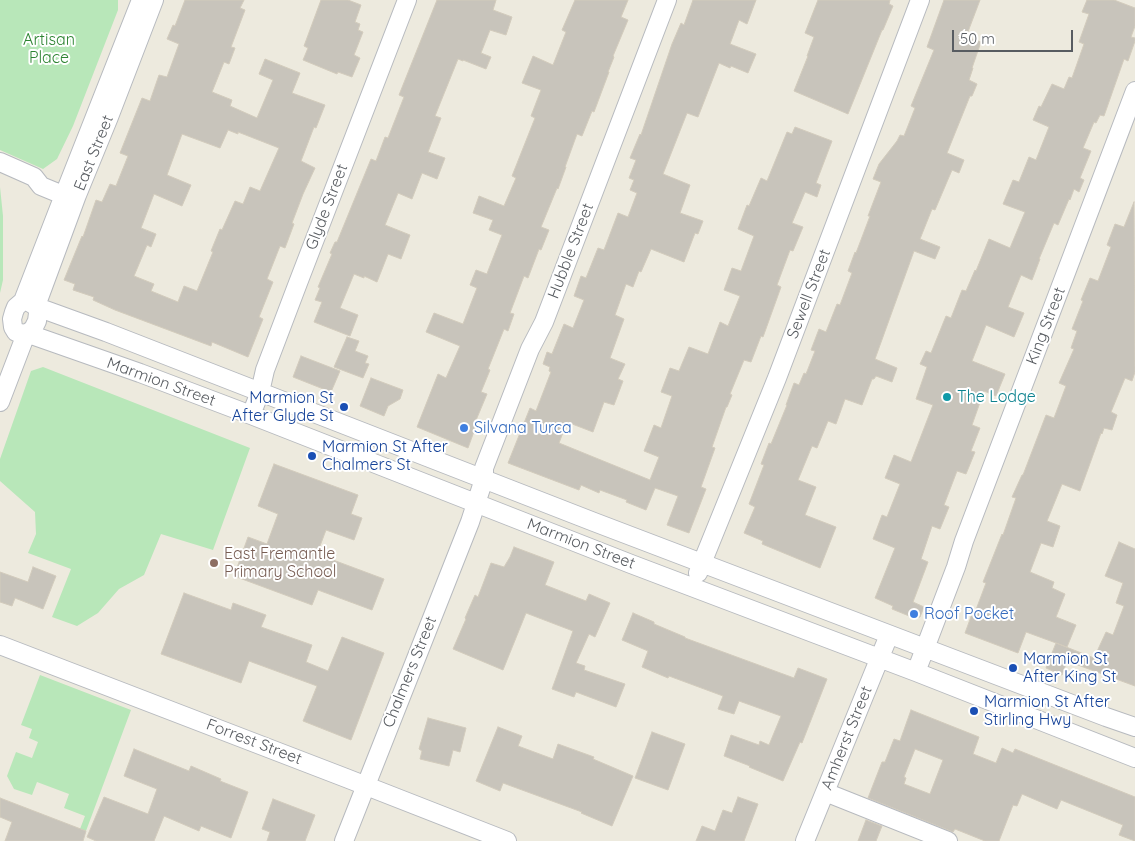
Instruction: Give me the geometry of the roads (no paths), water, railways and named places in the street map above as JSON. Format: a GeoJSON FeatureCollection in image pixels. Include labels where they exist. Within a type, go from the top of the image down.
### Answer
{"type":"FeatureCollection","features":[{"type":"Feature","properties":{"kind":"street","name":"East Street"},"geometry":{"type":"LineString","coordinates":[[32,305],[141,0]]}},
{"type":"Feature","properties":{"kind":"street","name":"East Street"},"geometry":{"type":"LineString","coordinates":[[71,192],[109,116],[154,0]]}},
{"type":"Feature","properties":{"kind":"street","name":"Glyde Street"},"geometry":{"type":"LineString","coordinates":[[251,416],[260,392],[265,370],[301,274],[407,0]]}},
{"type":"Feature","properties":{"kind":"street","name":"Hubble Street"},"geometry":{"type":"LineString","coordinates":[[476,503],[484,479],[486,462],[530,349],[544,322],[667,0]]}},
{"type":"Feature","properties":{"kind":"street","name":"Sewell Street"},"geometry":{"type":"LineString","coordinates":[[693,587],[777,378],[920,0]]}},
{"type":"Feature","properties":{"kind":"street","name":"King Street"},"geometry":{"type":"LineString","coordinates":[[916,672],[1135,92]]}},
{"type":"Feature","properties":{"kind":"street"},"geometry":{"type":"LineString","coordinates":[[0,162],[34,177],[43,176],[71,192]]}},
{"type":"Feature","properties":{"kind":"street"},"geometry":{"type":"LineString","coordinates":[[0,369],[22,332],[33,329],[37,321],[38,313],[32,305],[16,307],[14,312],[12,322],[22,332]]}},
{"type":"Feature","properties":{"kind":"street","name":"Marmion Street"},"geometry":{"type":"LineString","coordinates":[[32,305],[115,335],[889,635],[1135,727]]}},
{"type":"Feature","properties":{"kind":"street"},"geometry":{"type":"LineString","coordinates":[[0,402],[22,332]]}},
{"type":"Feature","properties":{"kind":"street","name":"Marmion Street"},"geometry":{"type":"LineString","coordinates":[[22,332],[140,373],[1135,758]]}},
{"type":"Feature","properties":{"kind":"street","name":"Chalmers Street"},"geometry":{"type":"LineString","coordinates":[[344,841],[476,503]]}},
{"type":"Feature","properties":{"kind":"street","name":"Amherst Street"},"geometry":{"type":"LineString","coordinates":[[805,841],[889,635]]}},
{"type":"Feature","properties":{"kind":"street","name":"Forrest Street"},"geometry":{"type":"LineString","coordinates":[[0,645],[507,841]]}},
{"type":"Feature","properties":{"kind":"street"},"geometry":{"type":"LineString","coordinates":[[825,792],[948,841]]}},
{"type":"Feature","properties":{"kind":"place","name":"The Lodge"},"geometry":{"type":"Point","coordinates":[947,397]}},
{"type":"Feature","properties":{"kind":"place","name":"Marmion St After Glyde St"},"geometry":{"type":"Point","coordinates":[344,407]}},
{"type":"Feature","properties":{"kind":"place","name":"Silvana Turca"},"geometry":{"type":"Point","coordinates":[464,428]}},
{"type":"Feature","properties":{"kind":"place","name":"Marmion St After Chalmers St"},"geometry":{"type":"Point","coordinates":[312,456]}},
{"type":"Feature","properties":{"kind":"place","name":"East Fremantle Primary School"},"geometry":{"type":"Point","coordinates":[214,563]}},
{"type":"Feature","properties":{"kind":"place","name":"Roof Pocket"},"geometry":{"type":"Point","coordinates":[914,614]}},
{"type":"Feature","properties":{"kind":"place","name":"Marmion St After King St"},"geometry":{"type":"Point","coordinates":[1013,668]}},
{"type":"Feature","properties":{"kind":"place","name":"Marmion St After Stirling Hwy"},"geometry":{"type":"Point","coordinates":[974,711]}},
{"type":"Feature","properties":{"kind":"park label","name":"Artisan Place"},"geometry":{"type":"Point","coordinates":[49,49]}}]}
